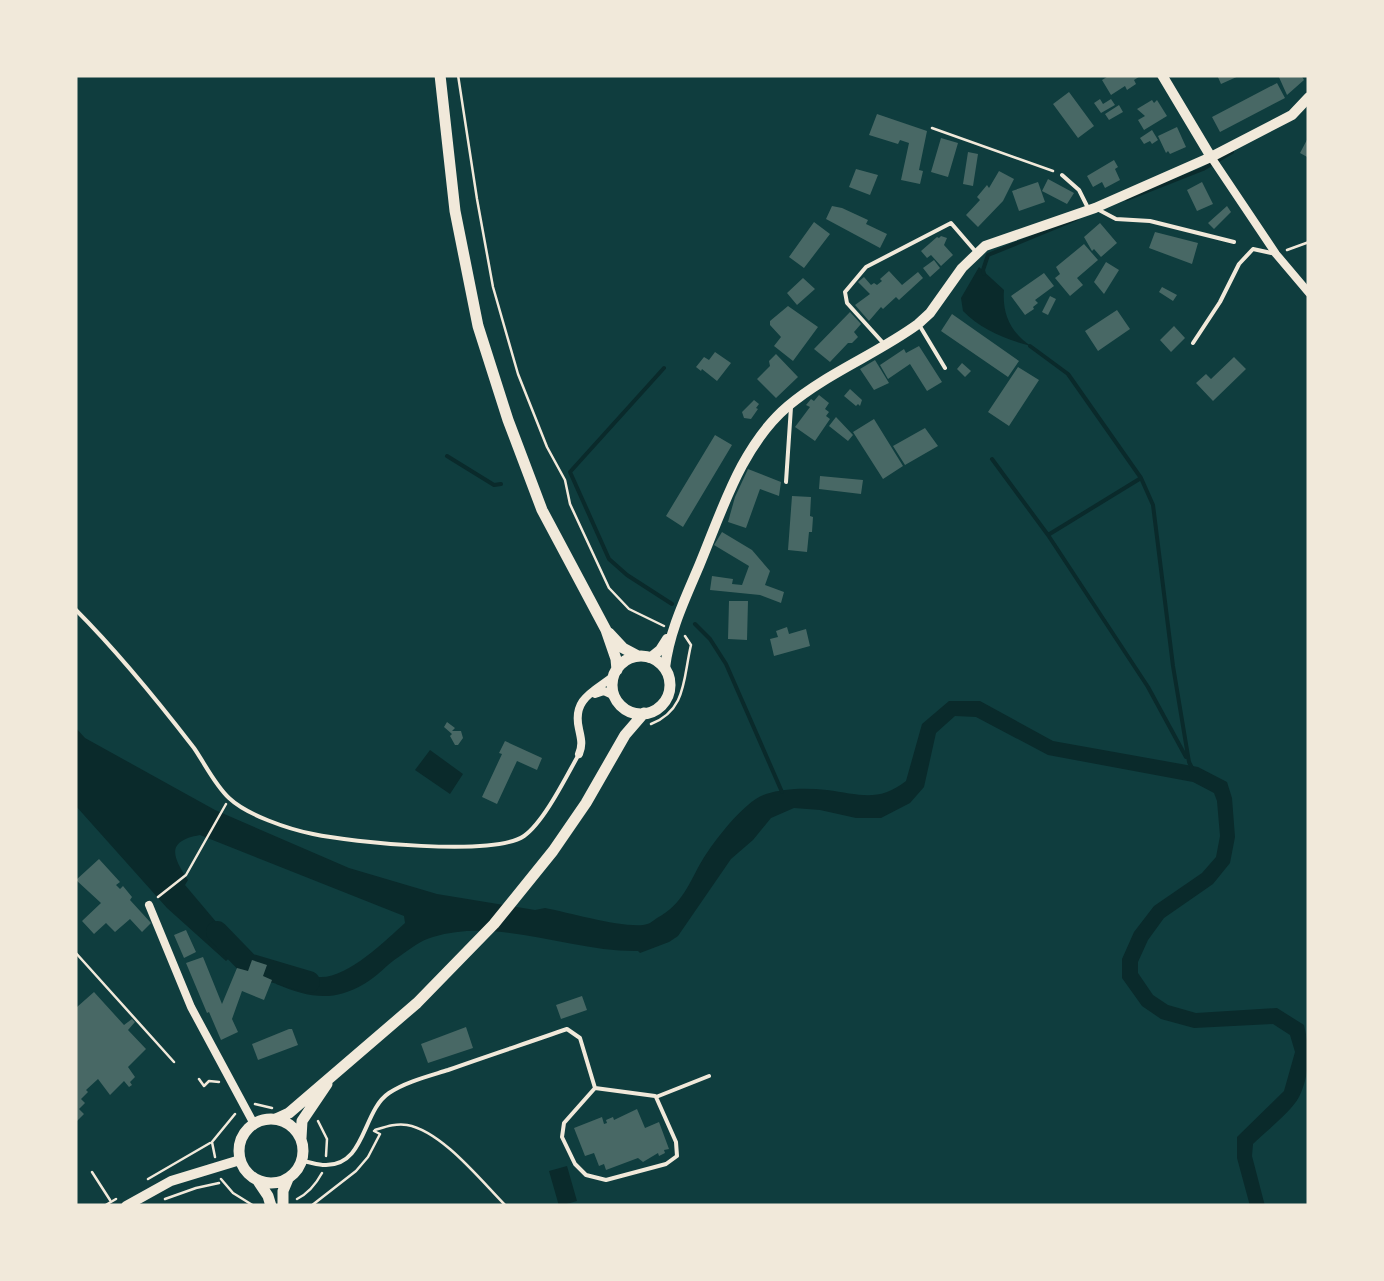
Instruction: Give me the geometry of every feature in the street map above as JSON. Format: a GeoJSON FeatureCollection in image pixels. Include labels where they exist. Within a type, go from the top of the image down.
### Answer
{"type":"FeatureCollection","features":[{"type":"Feature","properties":{"kind":"main road"},"geometry":{"type":"LineString","coordinates":[[440,75],[455,212],[478,326],[508,420],[542,510],[606,630],[616,659],[615,696],[624,708],[646,720]]}},
{"type":"Feature","properties":{"kind":"main road"},"geometry":{"type":"LineString","coordinates":[[271,1206],[258,1181],[246,1173],[240,1160],[243,1136],[261,1120],[289,1113],[445,976],[494,924],[553,850],[625,735],[646,720],[669,694],[670,680],[665,668],[623,648],[606,630]]}},
{"type":"Feature","properties":{"kind":"main road"},"geometry":{"type":"LineString","coordinates":[[615,674],[626,661],[644,657]]}},
{"type":"Feature","properties":{"kind":"main road"},"geometry":{"type":"LineString","coordinates":[[624,708],[625,735]]}},
{"type":"Feature","properties":{"kind":"main road"},"geometry":{"type":"LineString","coordinates":[[283,1205],[284,1186],[302,1161],[302,1122],[332,1076]]}},
{"type":"Feature","properties":{"kind":"main road"},"geometry":{"type":"LineString","coordinates":[[276,1119],[291,1126],[301,1138]]}},
{"type":"Feature","properties":{"kind":"main road"},"geometry":{"type":"LineString","coordinates":[[258,1181],[274,1184],[288,1179]]}},
{"type":"Feature","properties":{"kind":"street"},"geometry":{"type":"LineString","coordinates":[[1162,75],[1276,254],[1309,292]]}},
{"type":"Feature","properties":{"kind":"street"},"geometry":{"type":"LineString","coordinates":[[644,657],[660,650],[673,630],[734,483],[756,441],[791,403],[918,324],[976,252],[995,241],[1092,209],[1211,156],[1292,115],[1309,97]]}},
{"type":"Feature","properties":{"kind":"street"},"geometry":{"type":"LineString","coordinates":[[665,668],[673,630]]}},
{"type":"Feature","properties":{"kind":"street"},"geometry":{"type":"LineString","coordinates":[[580,754],[580,702],[615,674]]}},
{"type":"Feature","properties":{"kind":"street"},"geometry":{"type":"LineString","coordinates":[[586,698],[604,691],[615,696]]}},
{"type":"Feature","properties":{"kind":"street"},"geometry":{"type":"LineString","coordinates":[[153,902],[190,1008],[254,1124]]}},
{"type":"Feature","properties":{"kind":"street"},"geometry":{"type":"LineString","coordinates":[[126,1206],[170,1181],[240,1160]]}},
{"type":"Feature","properties":{"kind":"lane"},"geometry":{"type":"LineString","coordinates":[[1062,175],[1092,209],[1116,219],[1150,221],[1234,242]]}},
{"type":"Feature","properties":{"kind":"lane"},"geometry":{"type":"LineString","coordinates":[[886,345],[847,304],[844,292],[866,266],[951,223],[976,252]]}},
{"type":"Feature","properties":{"kind":"lane"},"geometry":{"type":"LineString","coordinates":[[1193,343],[1239,264],[1252,250],[1276,254]]}},
{"type":"Feature","properties":{"kind":"lane"},"geometry":{"type":"LineString","coordinates":[[918,324],[945,368]]}},
{"type":"Feature","properties":{"kind":"lane"},"geometry":{"type":"LineString","coordinates":[[786,482],[791,403]]}},
{"type":"Feature","properties":{"kind":"lane"},"geometry":{"type":"LineString","coordinates":[[75,609],[106,640],[193,747],[229,799],[259,816],[311,834],[452,848],[510,843],[534,826],[580,754]]}},
{"type":"Feature","properties":{"kind":"lane"},"geometry":{"type":"LineString","coordinates":[[302,1161],[326,1165],[340,1163],[350,1156],[375,1106],[389,1092],[566,1029],[580,1038],[595,1088]]}},
{"type":"Feature","properties":{"kind":"lane"},"geometry":{"type":"LineString","coordinates":[[595,1088],[656,1097],[709,1076]]}},
{"type":"Feature","properties":{"kind":"lane"},"geometry":{"type":"LineString","coordinates":[[595,1088],[564,1123],[562,1137],[575,1164],[586,1175],[606,1180],[666,1164],[677,1156],[676,1142],[656,1097]]}},
{"type":"Feature","properties":{"kind":"path"},"geometry":{"type":"LineString","coordinates":[[458,75],[493,287],[518,374],[564,480],[570,504],[609,588],[629,609],[688,638],[692,645],[680,697],[672,713],[646,720]]}},
{"type":"Feature","properties":{"kind":"path"},"geometry":{"type":"LineString","coordinates":[[932,128],[1062,175]]}},
{"type":"Feature","properties":{"kind":"path"},"geometry":{"type":"LineString","coordinates":[[1276,254],[1309,242]]}},
{"type":"Feature","properties":{"kind":"path"},"geometry":{"type":"LineString","coordinates":[[153,902],[186,875],[223,810]]}},
{"type":"Feature","properties":{"kind":"path"},"geometry":{"type":"LineString","coordinates":[[75,952],[174,1062]]}},
{"type":"Feature","properties":{"kind":"path"},"geometry":{"type":"LineString","coordinates":[[199,1079],[204,1086],[216,1080],[223,1086]]}},
{"type":"Feature","properties":{"kind":"path"},"geometry":{"type":"LineString","coordinates":[[230,1105],[233,1115]]}},
{"type":"Feature","properties":{"kind":"path"},"geometry":{"type":"LineString","coordinates":[[144,1182],[212,1142],[233,1115],[244,1108]]}},
{"type":"Feature","properties":{"kind":"path"},"geometry":{"type":"LineString","coordinates":[[283,1205],[304,1196],[326,1165],[327,1139],[314,1116]]}},
{"type":"Feature","properties":{"kind":"path"},"geometry":{"type":"LineString","coordinates":[[374,1130],[397,1124],[424,1130],[506,1206]]}},
{"type":"Feature","properties":{"kind":"path"},"geometry":{"type":"LineString","coordinates":[[311,1206],[368,1157],[380,1134],[367,1127]]}},
{"type":"Feature","properties":{"kind":"path"},"geometry":{"type":"LineString","coordinates":[[212,1142],[222,1183],[254,1206]]}},
{"type":"Feature","properties":{"kind":"path"},"geometry":{"type":"LineString","coordinates":[[92,1172],[111,1202]]}},
{"type":"Feature","properties":{"kind":"path"},"geometry":{"type":"LineString","coordinates":[[158,1202],[222,1183]]}},
{"type":"Feature","properties":{"kind":"path"},"geometry":{"type":"LineString","coordinates":[[104,1206],[128,1192]]}},
{"type":"Feature","properties":{"kind":"water"},"geometry":{"type":"Polygon","coordinates":[[[979,267],[1004,290],[1009,322],[1031,346],[994,333],[963,311],[961,298],[979,267]]]}},
{"type":"Feature","properties":{"kind":"water"},"geometry":{"type":"Polygon","coordinates":[[[949,701],[980,701],[1053,741],[1198,767],[1227,782],[1235,837],[1230,863],[1213,884],[1164,918],[1148,940],[1138,962],[1138,973],[1153,995],[1168,1005],[1196,1013],[1277,1008],[1304,1025],[1308,1062],[1303,1089],[1290,1109],[1253,1144],[1252,1156],[1265,1206],[1250,1206],[1237,1158],[1237,1137],[1284,1091],[1295,1052],[1290,1035],[1273,1024],[1194,1028],[1161,1019],[1142,1006],[1122,978],[1122,959],[1134,932],[1154,906],[1202,873],[1216,857],[1220,836],[1217,801],[1214,793],[1193,782],[1048,755],[976,717],[955,716],[936,733],[924,787],[910,803],[881,818],[794,808],[771,818],[731,859],[678,936],[669,942],[640,953],[509,933],[458,932],[420,942],[369,981],[331,996],[276,984],[280,967],[319,977],[341,972],[365,958],[405,923],[404,916],[200,835],[182,841],[175,851],[176,857],[188,880],[185,885],[239,949],[226,961],[167,908],[75,805],[75,727],[85,738],[215,810],[349,868],[437,894],[643,925],[679,899],[715,842],[740,812],[758,798],[796,789],[877,795],[906,781],[922,724],[949,701]]]}},
{"type":"Feature","properties":{"kind":"water"},"geometry":{"type":"Polygon","coordinates":[[[430,750],[463,774],[450,794],[415,770],[430,750]]]}},
{"type":"Feature","properties":{"kind":"water"},"geometry":{"type":"Polygon","coordinates":[[[567,1166],[577,1201],[559,1206],[549,1171],[567,1166]]]}},
{"type":"Feature","properties":{"kind":"building"},"geometry":{"type":"Polygon","coordinates":[[[1110,75],[1142,75],[1127,90],[1125,86],[1111,95],[1102,80],[1110,75]]]}},
{"type":"Feature","properties":{"kind":"building"},"geometry":{"type":"Polygon","coordinates":[[[1217,75],[1241,75],[1221,84],[1217,75]]]}},
{"type":"Feature","properties":{"kind":"building"},"geometry":{"type":"Polygon","coordinates":[[[1278,75],[1301,75],[1304,80],[1287,95],[1278,75]]]}},
{"type":"Feature","properties":{"kind":"building"},"geometry":{"type":"Polygon","coordinates":[[[1277,83],[1285,98],[1220,132],[1212,117],[1277,83]]]}},
{"type":"Feature","properties":{"kind":"building"},"geometry":{"type":"Polygon","coordinates":[[[1069,92],[1094,126],[1078,138],[1053,104],[1069,92]]]}},
{"type":"Feature","properties":{"kind":"building"},"geometry":{"type":"Polygon","coordinates":[[[1100,99],[1103,104],[1111,99],[1115,105],[1101,113],[1094,103],[1100,99]]]}},
{"type":"Feature","properties":{"kind":"building"},"geometry":{"type":"Polygon","coordinates":[[[1157,100],[1167,116],[1144,130],[1138,120],[1145,116],[1137,109],[1157,100]]]}},
{"type":"Feature","properties":{"kind":"building"},"geometry":{"type":"Polygon","coordinates":[[[1119,105],[1123,112],[1109,120],[1105,114],[1119,105]]]}},
{"type":"Feature","properties":{"kind":"building"},"geometry":{"type":"Polygon","coordinates":[[[877,114],[927,131],[920,184],[901,180],[909,143],[900,140],[898,144],[869,135],[877,114]]]}},
{"type":"Feature","properties":{"kind":"building"},"geometry":{"type":"Polygon","coordinates":[[[1177,127],[1186,147],[1166,153],[1158,136],[1177,127]]]}},
{"type":"Feature","properties":{"kind":"building"},"geometry":{"type":"Polygon","coordinates":[[[1152,130],[1158,140],[1144,144],[1140,138],[1152,130]]]}},
{"type":"Feature","properties":{"kind":"building"},"geometry":{"type":"Polygon","coordinates":[[[1309,136],[1309,158],[1300,153],[1309,136]]]}},
{"type":"Feature","properties":{"kind":"building"},"geometry":{"type":"Polygon","coordinates":[[[941,138],[958,143],[948,177],[931,172],[941,138]]]}},
{"type":"Feature","properties":{"kind":"building"},"geometry":{"type":"Polygon","coordinates":[[[968,152],[978,154],[973,186],[963,184],[968,152]]]}},
{"type":"Feature","properties":{"kind":"building"},"geometry":{"type":"Polygon","coordinates":[[[1114,160],[1120,180],[1105,188],[1102,182],[1093,187],[1087,176],[1114,160]]]}},
{"type":"Feature","properties":{"kind":"building"},"geometry":{"type":"Polygon","coordinates":[[[856,169],[878,175],[870,195],[849,187],[856,169]]]}},
{"type":"Feature","properties":{"kind":"building"},"geometry":{"type":"Polygon","coordinates":[[[999,171],[1014,179],[1003,201],[978,227],[966,215],[999,171]]]}},
{"type":"Feature","properties":{"kind":"building"},"geometry":{"type":"Polygon","coordinates":[[[1048,179],[1074,193],[1067,204],[1042,191],[1048,179]]]}},
{"type":"Feature","properties":{"kind":"building"},"geometry":{"type":"Polygon","coordinates":[[[1038,182],[1045,202],[1019,211],[1012,191],[1038,182]]]}},
{"type":"Feature","properties":{"kind":"building"},"geometry":{"type":"Polygon","coordinates":[[[1202,182],[1213,204],[1197,211],[1187,190],[1202,182]]]}},
{"type":"Feature","properties":{"kind":"building"},"geometry":{"type":"Polygon","coordinates":[[[832,206],[868,220],[866,224],[887,234],[880,248],[826,219],[832,206]]]}},
{"type":"Feature","properties":{"kind":"building"},"geometry":{"type":"Polygon","coordinates":[[[1227,206],[1231,212],[1214,229],[1208,223],[1227,206]]]}},
{"type":"Feature","properties":{"kind":"building"},"geometry":{"type":"Polygon","coordinates":[[[814,222],[830,234],[804,268],[789,257],[814,222]]]}},
{"type":"Feature","properties":{"kind":"building"},"geometry":{"type":"Polygon","coordinates":[[[1100,223],[1117,243],[1101,257],[1084,237],[1100,223]]]}},
{"type":"Feature","properties":{"kind":"building"},"geometry":{"type":"Polygon","coordinates":[[[1155,232],[1198,243],[1192,264],[1149,248],[1155,232]]]}},
{"type":"Feature","properties":{"kind":"building"},"geometry":{"type":"Polygon","coordinates":[[[941,236],[947,238],[944,245],[953,255],[941,266],[921,251],[941,236]]]}},
{"type":"Feature","properties":{"kind":"building"},"geometry":{"type":"Polygon","coordinates":[[[1084,244],[1098,260],[1077,278],[1083,285],[1070,296],[1055,278],[1060,274],[1056,267],[1084,244]]]}},
{"type":"Feature","properties":{"kind":"building"},"geometry":{"type":"Polygon","coordinates":[[[934,260],[940,268],[930,277],[923,268],[934,260]]]}},
{"type":"Feature","properties":{"kind":"building"},"geometry":{"type":"Polygon","coordinates":[[[1106,262],[1119,270],[1104,294],[1094,282],[1106,262]]]}},
{"type":"Feature","properties":{"kind":"building"},"geometry":{"type":"Polygon","coordinates":[[[889,271],[902,285],[918,272],[923,278],[899,300],[896,297],[881,307],[869,321],[855,305],[870,294],[858,282],[864,277],[871,285],[877,285],[889,271]]]}},
{"type":"Feature","properties":{"kind":"building"},"geometry":{"type":"Polygon","coordinates":[[[1044,273],[1054,286],[1035,300],[1038,303],[1034,309],[1025,315],[1011,296],[1044,273]]]}},
{"type":"Feature","properties":{"kind":"building"},"geometry":{"type":"Polygon","coordinates":[[[803,278],[815,289],[797,305],[787,293],[803,278]]]}},
{"type":"Feature","properties":{"kind":"building"},"geometry":{"type":"Polygon","coordinates":[[[1162,287],[1177,295],[1173,301],[1159,292],[1162,287]]]}},
{"type":"Feature","properties":{"kind":"building"},"geometry":{"type":"Polygon","coordinates":[[[1050,296],[1056,299],[1048,315],[1042,312],[1050,296]]]}},
{"type":"Feature","properties":{"kind":"building"},"geometry":{"type":"Polygon","coordinates":[[[788,306],[818,327],[793,361],[774,346],[781,337],[770,325],[788,306]]]}},
{"type":"Feature","properties":{"kind":"building"},"geometry":{"type":"Polygon","coordinates":[[[1117,310],[1130,329],[1098,351],[1085,331],[1117,310]]]}},
{"type":"Feature","properties":{"kind":"building"},"geometry":{"type":"Polygon","coordinates":[[[850,312],[861,324],[854,332],[858,337],[830,362],[814,349],[850,312]]]}},
{"type":"Feature","properties":{"kind":"building"},"geometry":{"type":"Polygon","coordinates":[[[952,314],[1019,361],[1008,377],[941,331],[952,314]]]}},
{"type":"Feature","properties":{"kind":"building"},"geometry":{"type":"Polygon","coordinates":[[[1174,326],[1185,338],[1171,352],[1160,340],[1174,326]]]}},
{"type":"Feature","properties":{"kind":"building"},"geometry":{"type":"Polygon","coordinates":[[[919,346],[942,382],[927,391],[910,364],[888,379],[880,365],[904,349],[906,353],[919,346]]]}},
{"type":"Feature","properties":{"kind":"building"},"geometry":{"type":"Polygon","coordinates":[[[715,352],[731,363],[717,381],[696,367],[715,352]]]}},
{"type":"Feature","properties":{"kind":"building"},"geometry":{"type":"Polygon","coordinates":[[[776,354],[798,377],[776,398],[757,379],[776,354]]]}},
{"type":"Feature","properties":{"kind":"building"},"geometry":{"type":"Polygon","coordinates":[[[1234,357],[1246,369],[1213,401],[1196,383],[1206,374],[1211,379],[1234,357]]]}},
{"type":"Feature","properties":{"kind":"building"},"geometry":{"type":"Polygon","coordinates":[[[875,360],[889,383],[874,390],[860,369],[875,360]]]}},
{"type":"Feature","properties":{"kind":"building"},"geometry":{"type":"Polygon","coordinates":[[[962,363],[971,371],[965,377],[957,369],[962,363]]]}},
{"type":"Feature","properties":{"kind":"building"},"geometry":{"type":"Polygon","coordinates":[[[1018,367],[1039,380],[1009,426],[988,412],[1018,367]]]}},
{"type":"Feature","properties":{"kind":"building"},"geometry":{"type":"Polygon","coordinates":[[[850,389],[862,400],[860,406],[844,396],[850,389]]]}},
{"type":"Feature","properties":{"kind":"building"},"geometry":{"type":"Polygon","coordinates":[[[819,395],[829,403],[825,409],[830,419],[815,441],[795,427],[810,407],[806,405],[819,395]]]}},
{"type":"Feature","properties":{"kind":"building"},"geometry":{"type":"Polygon","coordinates":[[[754,400],[758,409],[751,419],[744,418],[742,412],[754,400]]]}},
{"type":"Feature","properties":{"kind":"building"},"geometry":{"type":"Polygon","coordinates":[[[836,417],[853,435],[848,441],[829,426],[836,417]]]}},
{"type":"Feature","properties":{"kind":"building"},"geometry":{"type":"Polygon","coordinates":[[[874,419],[903,466],[883,479],[853,432],[874,419]]]}},
{"type":"Feature","properties":{"kind":"building"},"geometry":{"type":"Polygon","coordinates":[[[925,428],[938,446],[905,465],[893,446],[925,428]]]}},
{"type":"Feature","properties":{"kind":"building"},"geometry":{"type":"Polygon","coordinates":[[[715,435],[732,445],[683,527],[666,516],[715,435]]]}},
{"type":"Feature","properties":{"kind":"building"},"geometry":{"type":"Polygon","coordinates":[[[748,469],[781,482],[779,496],[760,489],[746,528],[728,522],[748,469]]]}},
{"type":"Feature","properties":{"kind":"building"},"geometry":{"type":"Polygon","coordinates":[[[820,476],[863,480],[861,494],[819,489],[820,476]]]}},
{"type":"Feature","properties":{"kind":"building"},"geometry":{"type":"Polygon","coordinates":[[[792,496],[811,497],[812,532],[807,552],[788,550],[792,496]]]}},
{"type":"Feature","properties":{"kind":"building"},"geometry":{"type":"Polygon","coordinates":[[[722,532],[752,550],[770,571],[765,585],[784,592],[781,603],[760,595],[710,590],[712,576],[733,579],[732,584],[742,585],[749,566],[714,545],[722,532]]]}},
{"type":"Feature","properties":{"kind":"building"},"geometry":{"type":"Polygon","coordinates":[[[729,601],[748,601],[747,640],[728,639],[729,601]]]}},
{"type":"Feature","properties":{"kind":"building"},"geometry":{"type":"Polygon","coordinates":[[[787,627],[789,634],[806,629],[810,646],[774,656],[770,639],[778,637],[776,631],[787,627]]]}},
{"type":"Feature","properties":{"kind":"building"},"geometry":{"type":"Polygon","coordinates":[[[447,722],[455,728],[452,731],[461,731],[463,738],[458,745],[444,727],[447,722]]]}},
{"type":"Feature","properties":{"kind":"building"},"geometry":{"type":"Polygon","coordinates":[[[505,741],[542,758],[537,770],[517,761],[497,804],[482,797],[505,741]]]}},
{"type":"Feature","properties":{"kind":"building"},"geometry":{"type":"Polygon","coordinates":[[[99,859],[120,882],[116,885],[120,889],[123,886],[151,923],[142,932],[130,919],[115,932],[106,923],[94,934],[82,921],[101,903],[76,880],[99,859]]]}},
{"type":"Feature","properties":{"kind":"building"},"geometry":{"type":"Polygon","coordinates":[[[186,930],[196,952],[184,958],[174,935],[186,930]]]}},
{"type":"Feature","properties":{"kind":"building"},"geometry":{"type":"Polygon","coordinates":[[[203,957],[222,1004],[237,968],[248,971],[252,960],[267,965],[263,976],[272,980],[264,1000],[242,991],[232,1019],[238,1032],[221,1040],[186,963],[203,957]]]}},
{"type":"Feature","properties":{"kind":"building"},"geometry":{"type":"Polygon","coordinates":[[[94,992],[124,1025],[132,1019],[135,1022],[128,1030],[146,1049],[128,1067],[135,1077],[132,1085],[129,1087],[124,1081],[110,1095],[98,1079],[86,1090],[81,1099],[85,1103],[79,1109],[84,1114],[75,1123],[75,1005],[94,992]]]}},
{"type":"Feature","properties":{"kind":"building"},"geometry":{"type":"Polygon","coordinates":[[[582,996],[587,1010],[561,1019],[556,1005],[582,996]]]}},
{"type":"Feature","properties":{"kind":"building"},"geometry":{"type":"Polygon","coordinates":[[[466,1027],[473,1048],[428,1063],[421,1044],[466,1027]]]}},
{"type":"Feature","properties":{"kind":"building"},"geometry":{"type":"Polygon","coordinates":[[[289,1029],[298,1045],[258,1060],[252,1044],[289,1029]]]}},
{"type":"Feature","properties":{"kind":"building"},"geometry":{"type":"Polygon","coordinates":[[[637,1109],[645,1128],[659,1122],[669,1149],[665,1153],[606,1170],[604,1164],[599,1166],[594,1153],[585,1156],[574,1128],[602,1117],[604,1124],[637,1109]]]}},
{"type":"Feature","properties":{"kind":"waterway"},"geometry":{"type":"LineString","coordinates":[[1127,199],[1203,169],[1232,152]]}},
{"type":"Feature","properties":{"kind":"waterway"},"geometry":{"type":"LineString","coordinates":[[984,274],[988,255],[1076,219]]}},
{"type":"Feature","properties":{"kind":"waterway"},"geometry":{"type":"LineString","coordinates":[[1030,346],[1068,374],[1141,478],[1153,505],[1173,666],[1192,768]]}},
{"type":"Feature","properties":{"kind":"waterway"},"geometry":{"type":"LineString","coordinates":[[664,368],[570,472],[609,559],[672,604]]}},
{"type":"Feature","properties":{"kind":"waterway"},"geometry":{"type":"LineString","coordinates":[[447,456],[494,485],[501,484]]}},
{"type":"Feature","properties":{"kind":"waterway"},"geometry":{"type":"LineString","coordinates":[[992,459],[1048,535]]}},
{"type":"Feature","properties":{"kind":"waterway"},"geometry":{"type":"LineString","coordinates":[[1141,478],[1048,535],[1148,687],[1186,757]]}},
{"type":"Feature","properties":{"kind":"waterway"},"geometry":{"type":"LineString","coordinates":[[695,624],[726,664],[782,792]]}},
{"type":"Feature","properties":{"kind":"waterway"},"geometry":{"type":"LineString","coordinates":[[217,932],[248,964],[309,982]]}}]}
